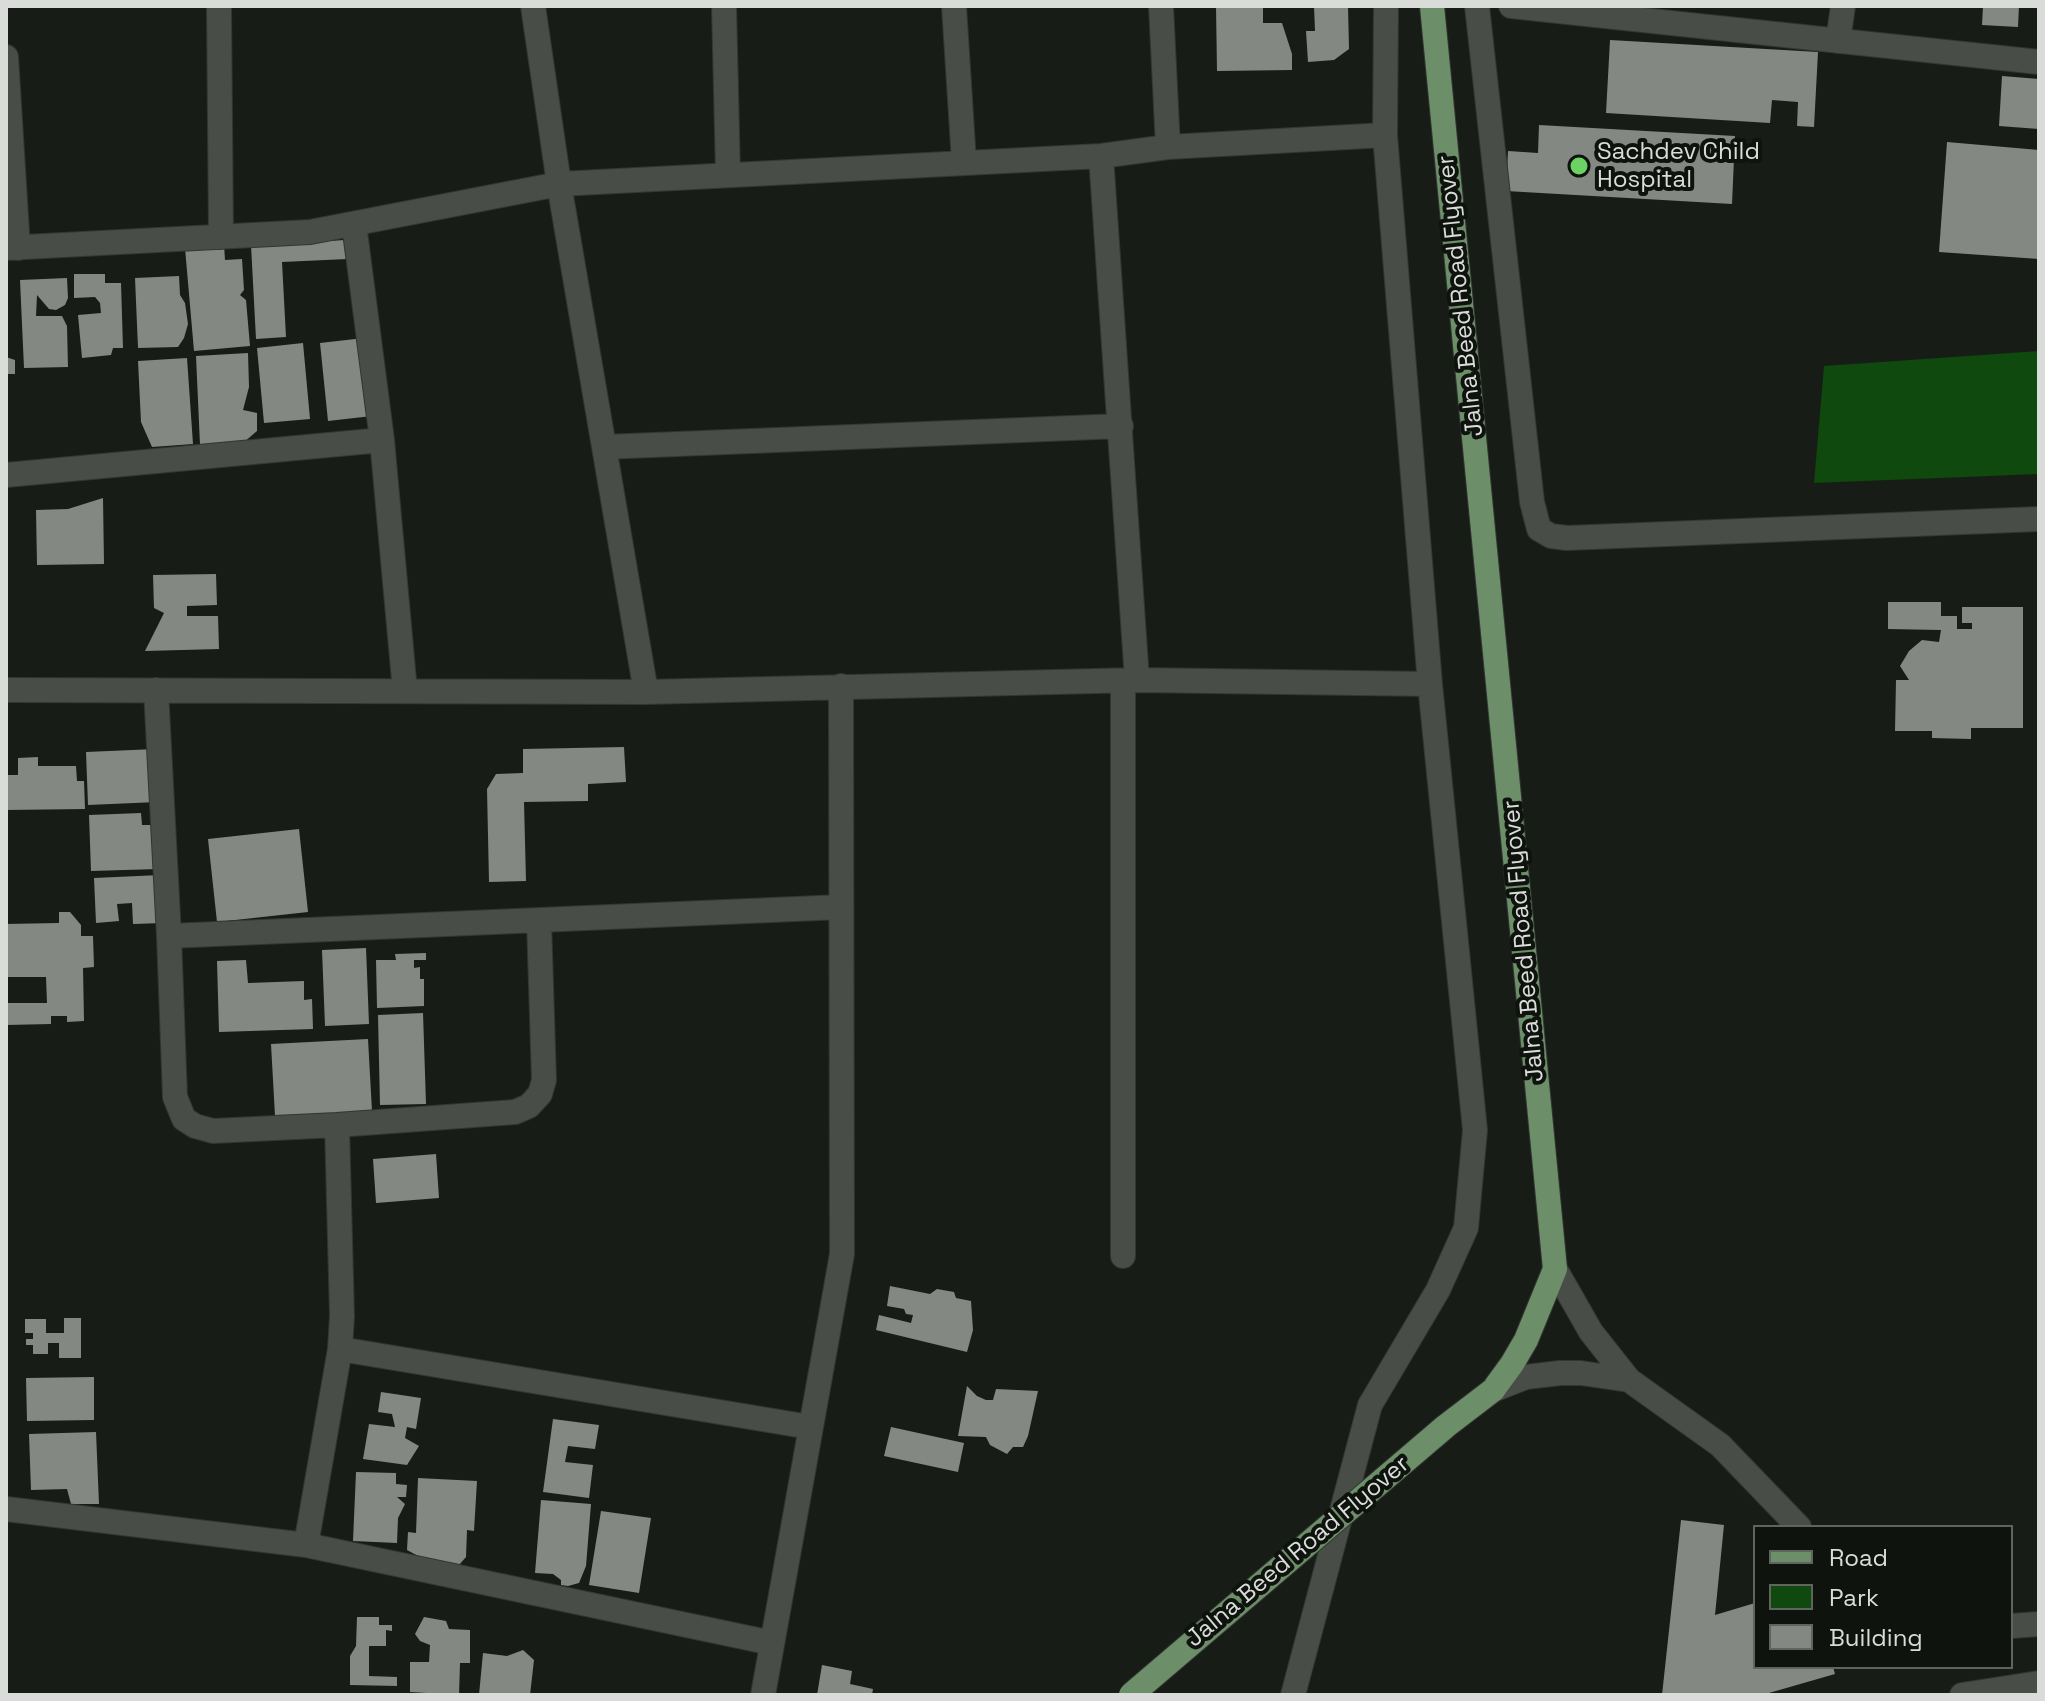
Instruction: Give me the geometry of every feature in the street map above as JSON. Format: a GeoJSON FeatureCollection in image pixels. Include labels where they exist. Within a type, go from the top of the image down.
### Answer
{"type":"FeatureCollection","features":[{"type":"Feature","properties":{"kind":"main road","name":"Jalna Beed Road Flyover"},"geometry":{"type":"LineString","coordinates":[[1131,1695],[1434,1436],[1493,1390],[1526,1340],[1555,1269],[1432,6]]}},
{"type":"Feature","properties":{"kind":"street"},"geometry":{"type":"LineString","coordinates":[[219,6],[221,237]]}},
{"type":"Feature","properties":{"kind":"street"},"geometry":{"type":"LineString","coordinates":[[533,6],[559,184],[646,692]]}},
{"type":"Feature","properties":{"kind":"street"},"geometry":{"type":"LineString","coordinates":[[724,6],[728,175]]}},
{"type":"Feature","properties":{"kind":"street"},"geometry":{"type":"LineString","coordinates":[[954,6],[964,162]]}},
{"type":"Feature","properties":{"kind":"street"},"geometry":{"type":"LineString","coordinates":[[1161,6],[1168,147]]}},
{"type":"Feature","properties":{"kind":"street"},"geometry":{"type":"LineString","coordinates":[[1293,1695],[1370,1405],[1438,1290],[1466,1228],[1475,1130],[1430,684],[1385,135],[1386,6]]}},
{"type":"Feature","properties":{"kind":"street"},"geometry":{"type":"LineString","coordinates":[[1477,6],[1532,502],[1539,529],[1551,536],[1567,538],[2039,519]]}},
{"type":"Feature","properties":{"kind":"street"},"geometry":{"type":"LineString","coordinates":[[1511,6],[2039,62]]}},
{"type":"Feature","properties":{"kind":"street"},"geometry":{"type":"LineString","coordinates":[[1838,41],[1843,6]]}},
{"type":"Feature","properties":{"kind":"street"},"geometry":{"type":"LineString","coordinates":[[6,57],[12,248],[310,232],[559,184],[1101,156],[1168,147],[1385,135]]}},
{"type":"Feature","properties":{"kind":"street"},"geometry":{"type":"LineString","coordinates":[[1101,156],[1121,426],[1130,680],[1123,1256]]}},
{"type":"Feature","properties":{"kind":"street"},"geometry":{"type":"LineString","coordinates":[[354,224],[382,440],[405,691]]}},
{"type":"Feature","properties":{"kind":"street"},"geometry":{"type":"LineString","coordinates":[[604,447],[1121,426]]}},
{"type":"Feature","properties":{"kind":"street"},"geometry":{"type":"LineString","coordinates":[[6,475],[382,440]]}},
{"type":"Feature","properties":{"kind":"street"},"geometry":{"type":"LineString","coordinates":[[6,690],[646,692],[1130,680],[1430,684]]}},
{"type":"Feature","properties":{"kind":"street"},"geometry":{"type":"LineString","coordinates":[[763,1695],[842,1254],[841,686]]}},
{"type":"Feature","properties":{"kind":"street"},"geometry":{"type":"LineString","coordinates":[[156,690],[175,1097],[184,1119],[195,1126],[213,1131],[337,1125],[515,1112],[529,1106],[540,1094],[544,1080],[539,921]]}},
{"type":"Feature","properties":{"kind":"street"},"geometry":{"type":"LineString","coordinates":[[169,936],[841,907]]}},
{"type":"Feature","properties":{"kind":"street"},"geometry":{"type":"LineString","coordinates":[[306,1545],[340,1349],[342,1316],[337,1125]]}},
{"type":"Feature","properties":{"kind":"street"},"geometry":{"type":"LineString","coordinates":[[1555,1269],[1591,1332],[1629,1380],[1720,1445],[1797,1525]]}},
{"type":"Feature","properties":{"kind":"street"},"geometry":{"type":"LineString","coordinates":[[340,1349],[810,1427]]}},
{"type":"Feature","properties":{"kind":"street"},"geometry":{"type":"LineString","coordinates":[[1493,1390],[1526,1377],[1560,1373],[1629,1380]]}},
{"type":"Feature","properties":{"kind":"street"},"geometry":{"type":"LineString","coordinates":[[6,1509],[306,1545],[772,1643]]}},
{"type":"Feature","properties":{"kind":"street"},"geometry":{"type":"LineString","coordinates":[[2013,1626],[2039,1624]]}},
{"type":"Feature","properties":{"kind":"street"},"geometry":{"type":"LineString","coordinates":[[1962,1695],[2039,1683]]}},
{"type":"Feature","properties":{"kind":"green space"},"geometry":{"type":"Polygon","coordinates":[[[2039,351],[2039,474],[1814,483],[1824,366],[2039,351]]]}},
{"type":"Feature","properties":{"kind":"building"},"geometry":{"type":"Polygon","coordinates":[[[1216,6],[1263,6],[1263,23],[1282,23],[1292,54],[1292,70],[1217,71],[1216,6]]]}},
{"type":"Feature","properties":{"kind":"building"},"geometry":{"type":"Polygon","coordinates":[[[1314,6],[1348,6],[1349,49],[1334,60],[1308,62],[1306,31],[1315,31],[1314,6]]]}},
{"type":"Feature","properties":{"kind":"building"},"geometry":{"type":"Polygon","coordinates":[[[1983,6],[2019,6],[2018,27],[1982,25],[1983,6]]]}},
{"type":"Feature","properties":{"kind":"building"},"geometry":{"type":"Polygon","coordinates":[[[1610,40],[1818,52],[1814,127],[1797,126],[1798,102],[1772,100],[1770,123],[1606,113],[1610,40]]]}},
{"type":"Feature","properties":{"kind":"building"},"geometry":{"type":"Polygon","coordinates":[[[2002,76],[2039,79],[2039,129],[1999,126],[2002,76]]]}},
{"type":"Feature","properties":{"kind":"building"},"geometry":{"type":"Polygon","coordinates":[[[1539,125],[1735,136],[1732,204],[1506,191],[1508,151],[1538,153],[1539,125]]]}},
{"type":"Feature","properties":{"kind":"building"},"geometry":{"type":"Polygon","coordinates":[[[1947,142],[2039,150],[2039,259],[1939,252],[1947,142]]]}},
{"type":"Feature","properties":{"kind":"building"},"geometry":{"type":"Polygon","coordinates":[[[346,240],[347,259],[282,262],[286,337],[256,339],[251,245],[346,240]]]}},
{"type":"Feature","properties":{"kind":"building"},"geometry":{"type":"Polygon","coordinates":[[[224,245],[225,260],[242,259],[244,290],[240,295],[246,300],[250,346],[194,351],[185,248],[224,245]]]}},
{"type":"Feature","properties":{"kind":"building"},"geometry":{"type":"Polygon","coordinates":[[[74,274],[105,274],[105,283],[121,283],[123,348],[113,348],[111,355],[82,358],[78,315],[101,313],[100,303],[95,297],[74,298],[74,274]]]}},
{"type":"Feature","properties":{"kind":"building"},"geometry":{"type":"Polygon","coordinates":[[[179,276],[180,295],[185,303],[188,324],[184,338],[178,347],[138,348],[135,278],[179,276]]]}},
{"type":"Feature","properties":{"kind":"building"},"geometry":{"type":"Polygon","coordinates":[[[67,278],[68,298],[65,305],[56,310],[49,309],[37,295],[36,316],[62,316],[67,326],[68,367],[24,368],[20,280],[67,278]]]}},
{"type":"Feature","properties":{"kind":"building"},"geometry":{"type":"Polygon","coordinates":[[[364,338],[372,416],[328,421],[320,343],[364,338]]]}},
{"type":"Feature","properties":{"kind":"building"},"geometry":{"type":"Polygon","coordinates":[[[303,343],[310,419],[264,423],[257,348],[303,343]]]}},
{"type":"Feature","properties":{"kind":"building"},"geometry":{"type":"Polygon","coordinates":[[[248,353],[249,387],[243,410],[257,413],[257,431],[243,443],[200,445],[196,356],[248,353]]]}},
{"type":"Feature","properties":{"kind":"building"},"geometry":{"type":"Polygon","coordinates":[[[6,357],[15,360],[15,374],[6,374],[6,357]]]}},
{"type":"Feature","properties":{"kind":"building"},"geometry":{"type":"Polygon","coordinates":[[[187,358],[193,444],[152,447],[141,422],[138,361],[187,358]]]}},
{"type":"Feature","properties":{"kind":"building"},"geometry":{"type":"Polygon","coordinates":[[[103,498],[104,564],[37,565],[36,510],[68,509],[103,498]]]}},
{"type":"Feature","properties":{"kind":"building"},"geometry":{"type":"Polygon","coordinates":[[[216,574],[217,605],[187,606],[187,616],[218,616],[219,649],[145,651],[164,613],[154,608],[153,575],[216,574]]]}},
{"type":"Feature","properties":{"kind":"building"},"geometry":{"type":"Polygon","coordinates":[[[1888,602],[1941,602],[1941,616],[1957,616],[1957,629],[1972,629],[1972,623],[1962,623],[1962,607],[2023,607],[2023,728],[1971,728],[1971,739],[1932,738],[1932,731],[1895,731],[1896,680],[1909,680],[1900,666],[1909,651],[1922,640],[1939,642],[1941,630],[1888,629],[1888,602]]]}},
{"type":"Feature","properties":{"kind":"building"},"geometry":{"type":"Polygon","coordinates":[[[624,747],[626,782],[588,784],[588,801],[524,802],[526,881],[489,882],[487,789],[496,774],[523,773],[523,749],[624,747]]]}},
{"type":"Feature","properties":{"kind":"building"},"geometry":{"type":"Polygon","coordinates":[[[156,749],[157,802],[88,805],[86,752],[156,749]]]}},
{"type":"Feature","properties":{"kind":"building"},"geometry":{"type":"Polygon","coordinates":[[[38,757],[38,766],[76,766],[77,781],[84,781],[85,809],[6,810],[6,775],[18,775],[18,758],[38,757]]]}},
{"type":"Feature","properties":{"kind":"building"},"geometry":{"type":"Polygon","coordinates":[[[141,813],[142,825],[156,825],[158,869],[91,871],[89,815],[141,813]]]}},
{"type":"Feature","properties":{"kind":"building"},"geometry":{"type":"Polygon","coordinates":[[[299,829],[308,912],[217,922],[208,839],[299,829]]]}},
{"type":"Feature","properties":{"kind":"building"},"geometry":{"type":"Polygon","coordinates":[[[160,875],[163,923],[133,924],[132,903],[117,904],[119,921],[96,923],[94,878],[160,875]]]}},
{"type":"Feature","properties":{"kind":"building"},"geometry":{"type":"Polygon","coordinates":[[[59,912],[70,912],[81,925],[81,936],[93,936],[94,967],[83,968],[84,1021],[67,1022],[67,1016],[51,1016],[51,1024],[6,1025],[6,1003],[47,1003],[46,977],[6,977],[6,924],[59,923],[59,912]]]}},
{"type":"Feature","properties":{"kind":"building"},"geometry":{"type":"Polygon","coordinates":[[[366,948],[369,1024],[325,1026],[322,950],[366,948]]]}},
{"type":"Feature","properties":{"kind":"building"},"geometry":{"type":"Polygon","coordinates":[[[426,953],[426,960],[414,960],[414,968],[420,967],[420,979],[424,979],[424,1006],[377,1008],[376,960],[396,960],[395,954],[426,953]]]}},
{"type":"Feature","properties":{"kind":"building"},"geometry":{"type":"Polygon","coordinates":[[[246,960],[248,983],[304,981],[304,1000],[312,999],[313,1029],[219,1032],[217,961],[246,960]]]}},
{"type":"Feature","properties":{"kind":"building"},"geometry":{"type":"Polygon","coordinates":[[[423,1013],[426,1104],[380,1105],[378,1015],[423,1013]]]}},
{"type":"Feature","properties":{"kind":"building"},"geometry":{"type":"Polygon","coordinates":[[[368,1039],[372,1111],[275,1116],[271,1044],[368,1039]]]}},
{"type":"Feature","properties":{"kind":"building"},"geometry":{"type":"Polygon","coordinates":[[[436,1154],[439,1198],[376,1203],[373,1159],[436,1154]]]}},
{"type":"Feature","properties":{"kind":"building"},"geometry":{"type":"Polygon","coordinates":[[[890,1286],[930,1294],[937,1289],[954,1292],[956,1298],[971,1301],[973,1330],[967,1352],[876,1330],[879,1315],[911,1323],[913,1315],[906,1314],[904,1309],[887,1306],[890,1286]]]}},
{"type":"Feature","properties":{"kind":"building"},"geometry":{"type":"Polygon","coordinates":[[[64,1318],[81,1318],[81,1358],[59,1358],[59,1343],[48,1343],[48,1354],[33,1354],[33,1345],[26,1345],[26,1339],[33,1339],[33,1333],[25,1333],[25,1319],[46,1319],[46,1333],[64,1333],[64,1318]]]}},
{"type":"Feature","properties":{"kind":"building"},"geometry":{"type":"Polygon","coordinates":[[[94,1377],[94,1420],[27,1421],[26,1378],[94,1377]]]}},
{"type":"Feature","properties":{"kind":"building"},"geometry":{"type":"Polygon","coordinates":[[[967,1386],[986,1400],[993,1400],[996,1389],[1038,1391],[1023,1447],[1013,1447],[1007,1454],[990,1445],[986,1437],[958,1436],[967,1386]]]}},
{"type":"Feature","properties":{"kind":"building"},"geometry":{"type":"Polygon","coordinates":[[[381,1392],[421,1398],[416,1429],[407,1427],[405,1438],[419,1446],[407,1465],[363,1459],[369,1424],[395,1427],[392,1414],[378,1412],[381,1392]]]}},
{"type":"Feature","properties":{"kind":"building"},"geometry":{"type":"Polygon","coordinates":[[[553,1419],[599,1425],[595,1449],[568,1446],[565,1462],[593,1465],[589,1498],[543,1492],[553,1419]]]}},
{"type":"Feature","properties":{"kind":"building"},"geometry":{"type":"Polygon","coordinates":[[[891,1427],[964,1443],[958,1472],[884,1456],[891,1427]]]}},
{"type":"Feature","properties":{"kind":"building"},"geometry":{"type":"Polygon","coordinates":[[[96,1432],[99,1504],[71,1504],[67,1489],[31,1490],[29,1434],[96,1432]]]}},
{"type":"Feature","properties":{"kind":"building"},"geometry":{"type":"Polygon","coordinates":[[[356,1472],[396,1473],[396,1484],[407,1485],[406,1497],[397,1497],[405,1504],[398,1518],[397,1543],[353,1541],[356,1472]]]}},
{"type":"Feature","properties":{"kind":"building"},"geometry":{"type":"Polygon","coordinates":[[[418,1478],[477,1481],[474,1531],[467,1530],[466,1557],[459,1565],[417,1563],[418,1556],[407,1550],[408,1532],[416,1533],[418,1478]]]}},
{"type":"Feature","properties":{"kind":"building"},"geometry":{"type":"Polygon","coordinates":[[[541,1500],[591,1504],[586,1566],[579,1583],[561,1585],[561,1580],[553,1574],[535,1573],[541,1500]]]}},
{"type":"Feature","properties":{"kind":"building"},"geometry":{"type":"Polygon","coordinates":[[[601,1511],[651,1518],[639,1593],[589,1585],[601,1511]]]}},
{"type":"Feature","properties":{"kind":"building"},"geometry":{"type":"Polygon","coordinates":[[[1681,1520],[1724,1525],[1715,1615],[1753,1604],[1753,1669],[1834,1669],[1835,1674],[1762,1695],[1662,1695],[1681,1520]]]}},
{"type":"Feature","properties":{"kind":"building"},"geometry":{"type":"Polygon","coordinates":[[[357,1617],[379,1617],[379,1625],[392,1625],[392,1631],[386,1630],[386,1646],[369,1646],[369,1676],[397,1677],[397,1686],[350,1685],[350,1656],[356,1646],[357,1617]]]}},
{"type":"Feature","properties":{"kind":"building"},"geometry":{"type":"Polygon","coordinates":[[[424,1617],[446,1621],[449,1629],[470,1630],[470,1663],[460,1663],[459,1695],[410,1692],[410,1662],[429,1662],[430,1645],[420,1641],[415,1634],[424,1617]]]}},
{"type":"Feature","properties":{"kind":"building"},"geometry":{"type":"Polygon","coordinates":[[[523,1650],[534,1660],[530,1695],[479,1695],[483,1653],[507,1656],[523,1650]]]}},
{"type":"Feature","properties":{"kind":"building"},"geometry":{"type":"Polygon","coordinates":[[[822,1665],[852,1671],[850,1684],[873,1689],[872,1695],[817,1695],[822,1665]]]}},
{"type":"Feature","properties":{"kind":"place","name":"Sachdev Child Hospital"},"geometry":{"type":"Point","coordinates":[1579,166]}}]}
